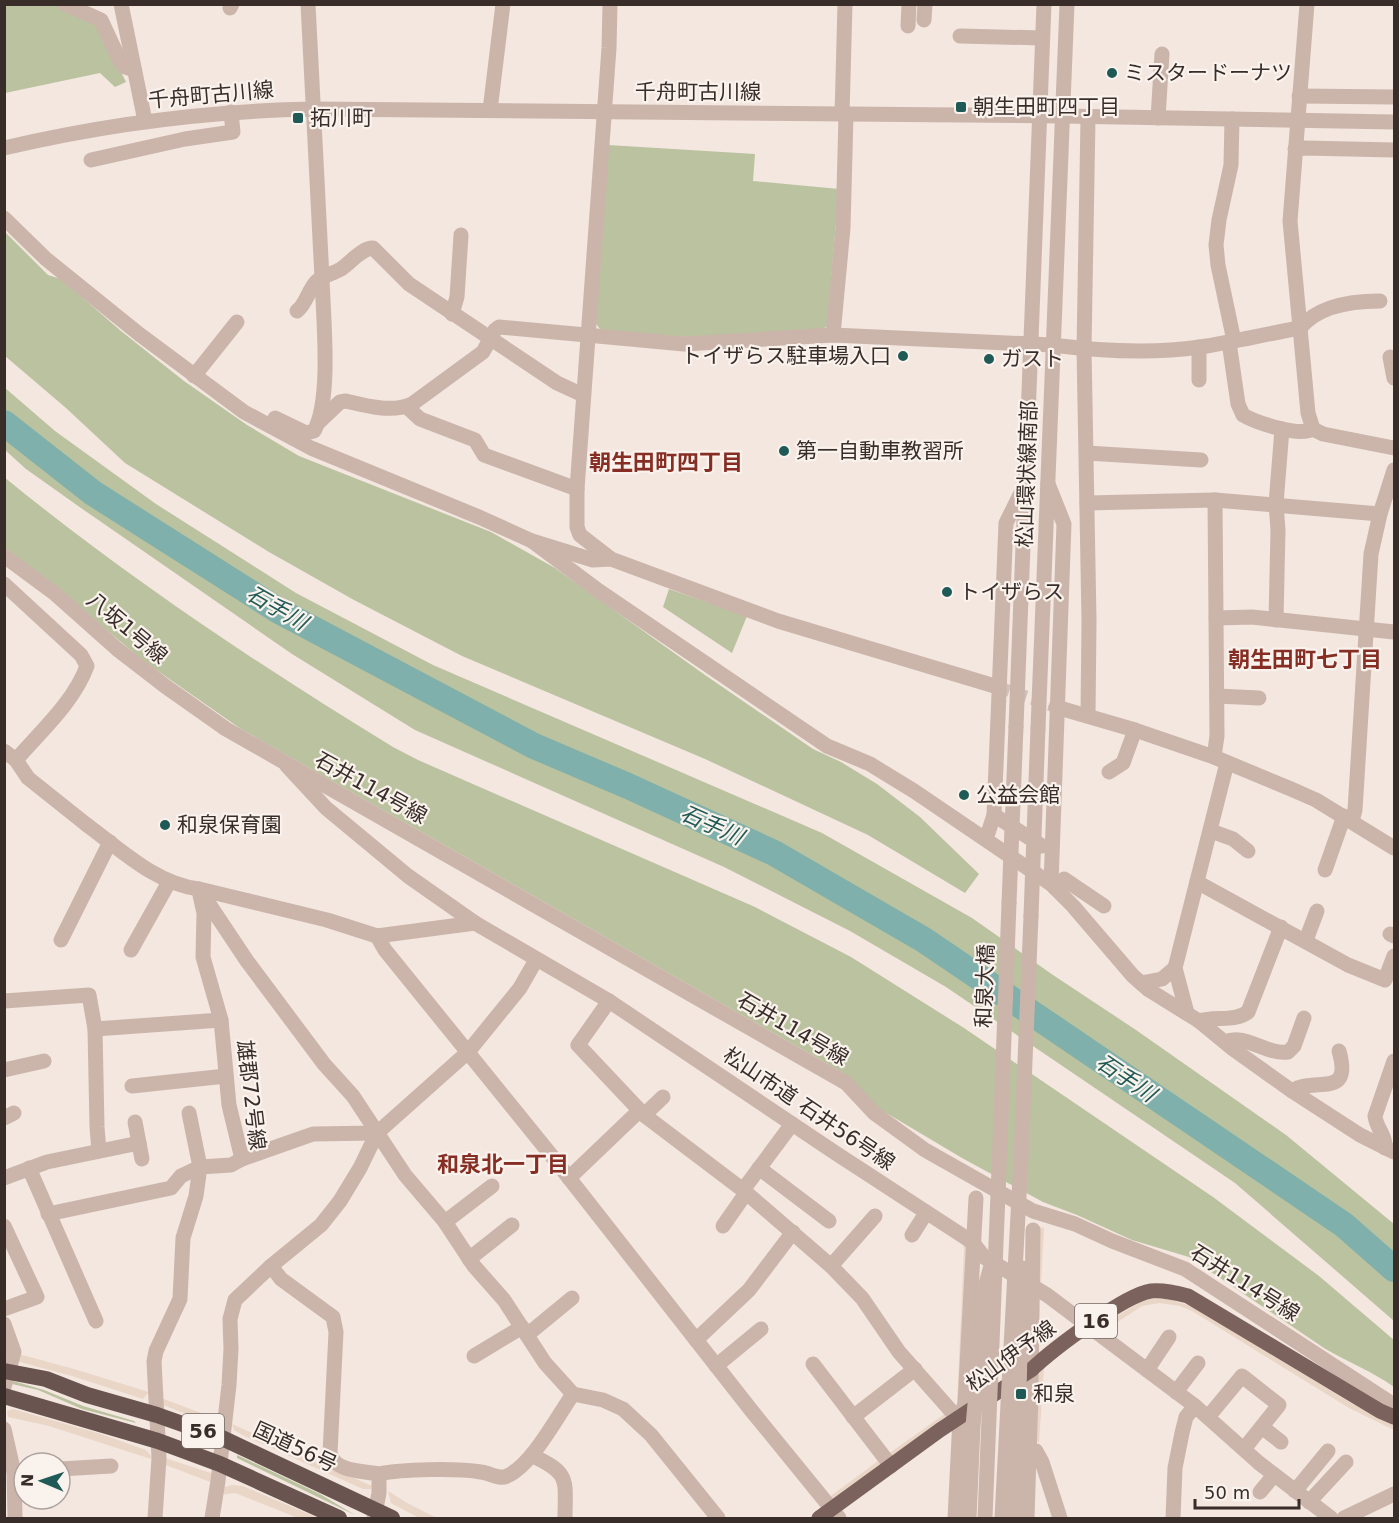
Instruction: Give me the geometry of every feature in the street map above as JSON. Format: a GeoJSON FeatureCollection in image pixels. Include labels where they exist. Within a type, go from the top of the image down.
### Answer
{"type":"FeatureCollection","features":[{"type":"Feature","properties":{"kind":"highway","name":"国道56号"},"geometry":{"type":"LineString","coordinates":[[6,1376],[46,1379],[87,1395],[157,1415],[222,1438],[374,1514],[392,1518]]}},
{"type":"Feature","properties":{"kind":"highway","name":"56"},"geometry":{"type":"LineString","coordinates":[[4,1396],[158,1441],[220,1464],[339,1518]]}},
{"type":"Feature","properties":{"kind":"main road","name":"松山伊予線"},"geometry":{"type":"LineString","coordinates":[[830,1515],[891,1466],[1031,1370],[1046,1356],[1087,1327],[1126,1300],[1150,1291],[1169,1291],[1188,1296],[1380,1412],[1395,1417]]}},
{"type":"Feature","properties":{"kind":"street"},"geometry":{"type":"LineString","coordinates":[[65,4],[100,20],[120,61],[125,67],[134,70]]}},
{"type":"Feature","properties":{"kind":"street"},"geometry":{"type":"LineString","coordinates":[[121,4],[145,121]]}},
{"type":"Feature","properties":{"kind":"street"},"geometry":{"type":"LineString","coordinates":[[308,4],[325,360],[319,422]]}},
{"type":"Feature","properties":{"kind":"street"},"geometry":{"type":"LineString","coordinates":[[490,110],[503,4]]}},
{"type":"Feature","properties":{"kind":"street"},"geometry":{"type":"LineString","coordinates":[[610,4],[605,112],[583,395],[577,526],[580,535],[611,559],[778,621],[998,687]]}},
{"type":"Feature","properties":{"kind":"street"},"geometry":{"type":"LineString","coordinates":[[833,335],[843,228],[844,4]]}},
{"type":"Feature","properties":{"kind":"street"},"geometry":{"type":"LineString","coordinates":[[908,26],[909,4]]}},
{"type":"Feature","properties":{"kind":"street","name":"松山環状線南部"},"geometry":{"type":"LineString","coordinates":[[1016,727],[1044,4]]}},
{"type":"Feature","properties":{"kind":"street","name":"松山環状線南部"},"geometry":{"type":"LineString","coordinates":[[1038,728],[1067,4]]}},
{"type":"Feature","properties":{"kind":"street"},"geometry":{"type":"LineString","coordinates":[[1307,4],[1290,221],[1308,413],[1313,429]]}},
{"type":"Feature","properties":{"kind":"street"},"geometry":{"type":"LineString","coordinates":[[960,36],[1042,38]]}},
{"type":"Feature","properties":{"kind":"street"},"geometry":{"type":"LineString","coordinates":[[1158,118],[1162,54]]}},
{"type":"Feature","properties":{"kind":"street"},"geometry":{"type":"LineString","coordinates":[[1299,96],[1395,98]]}},
{"type":"Feature","properties":{"kind":"street","name":"千舟町古川線"},"geometry":{"type":"LineString","coordinates":[[4,148],[89,129],[145,121],[231,112],[313,109],[1062,116],[1395,122]]}},
{"type":"Feature","properties":{"kind":"street"},"geometry":{"type":"LineString","coordinates":[[91,160],[185,139],[233,132],[231,112]]}},
{"type":"Feature","properties":{"kind":"street"},"geometry":{"type":"LineString","coordinates":[[1088,117],[1084,349],[1087,453],[1088,716]]}},
{"type":"Feature","properties":{"kind":"street"},"geometry":{"type":"LineString","coordinates":[[1232,119],[1231,165],[1216,245],[1232,341],[1238,404],[1242,415],[1282,429],[1303,432],[1313,429],[1323,434],[1395,447]]}},
{"type":"Feature","properties":{"kind":"street"},"geometry":{"type":"LineString","coordinates":[[1295,149],[1395,150]]}},
{"type":"Feature","properties":{"kind":"street"},"geometry":{"type":"LineString","coordinates":[[4,218],[46,259],[194,376],[244,412],[311,448],[532,540],[593,560],[611,559]]}},
{"type":"Feature","properties":{"kind":"street"},"geometry":{"type":"LineString","coordinates":[[452,314],[457,297],[461,235]]}},
{"type":"Feature","properties":{"kind":"street"},"geometry":{"type":"LineString","coordinates":[[297,311],[302,307],[316,282],[335,273],[366,249],[373,248],[409,284],[490,340],[567,389],[583,395]]}},
{"type":"Feature","properties":{"kind":"street"},"geometry":{"type":"LineString","coordinates":[[244,412],[256,409],[306,433],[314,431],[319,422],[339,402],[346,401],[387,408],[407,406],[437,387],[483,352],[499,327],[684,344],[833,335],[1052,345],[1084,349],[1154,350],[1199,347],[1300,328],[1311,316],[1351,302],[1380,301]]}},
{"type":"Feature","properties":{"kind":"street"},"geometry":{"type":"LineString","coordinates":[[194,376],[237,322]]}},
{"type":"Feature","properties":{"kind":"street"},"geometry":{"type":"LineString","coordinates":[[1199,347],[1199,380]]}},
{"type":"Feature","properties":{"kind":"street"},"geometry":{"type":"LineString","coordinates":[[1390,357],[1395,378]]}},
{"type":"Feature","properties":{"kind":"street"},"geometry":{"type":"LineString","coordinates":[[407,406],[420,419],[475,440],[484,455],[578,489]]}},
{"type":"Feature","properties":{"kind":"street"},"geometry":{"type":"LineString","coordinates":[[1276,620],[1278,530],[1276,504],[1282,429]]}},
{"type":"Feature","properties":{"kind":"street"},"geometry":{"type":"LineString","coordinates":[[1087,453],[1201,460]]}},
{"type":"Feature","properties":{"kind":"street"},"geometry":{"type":"LineString","coordinates":[[1325,870],[1348,818],[1355,810],[1371,554],[1380,514],[1394,477]]}},
{"type":"Feature","properties":{"kind":"street"},"geometry":{"type":"LineString","coordinates":[[1048,484],[1064,524],[1056,707],[1053,886]]}},
{"type":"Feature","properties":{"kind":"street"},"geometry":{"type":"LineString","coordinates":[[986,839],[994,815],[1006,523],[1025,485]]}},
{"type":"Feature","properties":{"kind":"street"},"geometry":{"type":"LineString","coordinates":[[1087,503],[1215,500],[1380,514]]}},
{"type":"Feature","properties":{"kind":"street"},"geometry":{"type":"LineString","coordinates":[[1193,1017],[1175,968],[1210,831],[1221,760],[1217,696],[1215,500]]}},
{"type":"Feature","properties":{"kind":"street"},"geometry":{"type":"LineString","coordinates":[[532,540],[599,591],[827,746],[870,764],[914,791],[1053,886],[1141,983],[1162,999],[1193,1017],[1292,1091],[1360,1135],[1390,1150]]}},
{"type":"Feature","properties":{"kind":"street","name":"八坂1号線"},"geometry":{"type":"LineString","coordinates":[[4,556],[54,593],[117,649],[226,729]]}},
{"type":"Feature","properties":{"kind":"street"},"geometry":{"type":"LineString","coordinates":[[4,584],[81,655],[87,666],[82,679],[59,710],[10,756],[28,778],[110,842],[169,882],[182,888],[199,889],[327,920],[377,936],[475,923]]}},
{"type":"Feature","properties":{"kind":"street"},"geometry":{"type":"LineString","coordinates":[[1216,618],[1252,617],[1395,632]]}},
{"type":"Feature","properties":{"kind":"street"},"geometry":{"type":"LineString","coordinates":[[1217,696],[1259,698]]}},
{"type":"Feature","properties":{"kind":"street"},"geometry":{"type":"LineString","coordinates":[[1056,707],[1136,730],[1221,760],[1316,800],[1395,848]]}},
{"type":"Feature","properties":{"kind":"street","name":"和泉大橋"},"geometry":{"type":"LineString","coordinates":[[985,1518],[1016,727]]}},
{"type":"Feature","properties":{"kind":"street","name":"和泉大橋"},"geometry":{"type":"LineString","coordinates":[[1002,1518],[1018,1220],[1038,728]]}},
{"type":"Feature","properties":{"kind":"street","name":"石井114号線"},"geometry":{"type":"LineString","coordinates":[[226,729],[846,1083],[874,1113],[925,1150],[1033,1211],[1075,1224],[1185,1269],[1395,1405]]}},
{"type":"Feature","properties":{"kind":"street"},"geometry":{"type":"LineString","coordinates":[[1109,772],[1123,763],[1136,730]]}},
{"type":"Feature","properties":{"kind":"street","name":"松山市道 石井56号線"},"geometry":{"type":"LineString","coordinates":[[285,764],[326,808],[408,876],[475,923],[609,1001],[973,1243],[984,1257],[1047,1294],[1087,1327],[1196,1406],[1274,1475],[1331,1518]]}},
{"type":"Feature","properties":{"kind":"street"},"geometry":{"type":"LineString","coordinates":[[994,815],[1052,852]]}},
{"type":"Feature","properties":{"kind":"street"},"geometry":{"type":"LineString","coordinates":[[1210,831],[1233,839],[1248,851]]}},
{"type":"Feature","properties":{"kind":"street"},"geometry":{"type":"LineString","coordinates":[[61,940],[110,842]]}},
{"type":"Feature","properties":{"kind":"street"},"geometry":{"type":"LineString","coordinates":[[1053,886],[1064,879],[1104,906]]}},
{"type":"Feature","properties":{"kind":"street"},"geometry":{"type":"LineString","coordinates":[[131,950],[169,882]]}},
{"type":"Feature","properties":{"kind":"street"},"geometry":{"type":"LineString","coordinates":[[1197,882],[1348,965],[1385,980],[1395,956]]}},
{"type":"Feature","properties":{"kind":"street"},"geometry":{"type":"LineString","coordinates":[[199,889],[247,961],[324,1064],[353,1096],[405,1175],[445,1222],[469,1259],[504,1300],[545,1363],[573,1394],[603,1400],[623,1409],[651,1434],[718,1518]]}},
{"type":"Feature","properties":{"kind":"street","name":"雄郡72号線"},"geometry":{"type":"LineString","coordinates":[[199,889],[204,913],[203,957],[221,1020],[229,1104],[242,1159],[231,1165],[200,1167]]}},
{"type":"Feature","properties":{"kind":"street"},"geometry":{"type":"LineString","coordinates":[[1305,940],[1317,911]]}},
{"type":"Feature","properties":{"kind":"street"},"geometry":{"type":"LineString","coordinates":[[1193,1017],[1235,1018],[1248,1012],[1281,927]]}},
{"type":"Feature","properties":{"kind":"street"},"geometry":{"type":"LineString","coordinates":[[377,936],[385,950],[569,1178],[830,1515]]}},
{"type":"Feature","properties":{"kind":"street"},"geometry":{"type":"LineString","coordinates":[[212,1518],[231,1361],[230,1319],[235,1300],[271,1266],[321,1225],[340,1201],[377,1133],[468,1052],[520,987],[536,960]]}},
{"type":"Feature","properties":{"kind":"street"},"geometry":{"type":"LineString","coordinates":[[1141,983],[1162,979],[1175,968]]}},
{"type":"Feature","properties":{"kind":"street"},"geometry":{"type":"LineString","coordinates":[[4,1001],[89,995],[95,1029],[99,1151]]}},
{"type":"Feature","properties":{"kind":"street"},"geometry":{"type":"LineString","coordinates":[[609,1001],[578,1045],[642,1113],[744,1191],[831,1266],[862,1298],[899,1352],[951,1412],[960,1418]]}},
{"type":"Feature","properties":{"kind":"street"},"geometry":{"type":"LineString","coordinates":[[1224,1042],[1237,1039],[1269,1051],[1288,1052],[1294,1046],[1304,1018]]}},
{"type":"Feature","properties":{"kind":"street"},"geometry":{"type":"LineString","coordinates":[[95,1029],[221,1020]]}},
{"type":"Feature","properties":{"kind":"street"},"geometry":{"type":"LineString","coordinates":[[1292,1091],[1297,1088],[1325,1086],[1335,1082],[1342,1074],[1343,1063],[1339,1051]]}},
{"type":"Feature","properties":{"kind":"street"},"geometry":{"type":"LineString","coordinates":[[4,1070],[44,1061]]}},
{"type":"Feature","properties":{"kind":"street"},"geometry":{"type":"LineString","coordinates":[[1390,1150],[1374,1116],[1395,1061]]}},
{"type":"Feature","properties":{"kind":"street"},"geometry":{"type":"LineString","coordinates":[[132,1086],[226,1076]]}},
{"type":"Feature","properties":{"kind":"street"},"geometry":{"type":"LineString","coordinates":[[569,1178],[663,1097]]}},
{"type":"Feature","properties":{"kind":"street"},"geometry":{"type":"LineString","coordinates":[[155,1518],[158,1441],[154,1361],[156,1351],[180,1299],[183,1238],[196,1196],[200,1167],[189,1113]]}},
{"type":"Feature","properties":{"kind":"street"},"geometry":{"type":"LineString","coordinates":[[135,1122],[142,1159]]}},
{"type":"Feature","properties":{"kind":"street"},"geometry":{"type":"LineString","coordinates":[[723,1226],[759,1168],[792,1124]]}},
{"type":"Feature","properties":{"kind":"street"},"geometry":{"type":"LineString","coordinates":[[242,1159],[313,1134],[377,1133]]}},
{"type":"Feature","properties":{"kind":"street"},"geometry":{"type":"LineString","coordinates":[[4,1178],[47,1162],[139,1143]]}},
{"type":"Feature","properties":{"kind":"street"},"geometry":{"type":"LineString","coordinates":[[48,1214],[171,1188],[181,1176],[200,1167]]}},
{"type":"Feature","properties":{"kind":"street"},"geometry":{"type":"LineString","coordinates":[[29,1168],[96,1321]]}},
{"type":"Feature","properties":{"kind":"street"},"geometry":{"type":"LineString","coordinates":[[759,1168],[829,1221]]}},
{"type":"Feature","properties":{"kind":"street"},"geometry":{"type":"LineString","coordinates":[[445,1222],[492,1186]]}},
{"type":"Feature","properties":{"kind":"street"},"geometry":{"type":"LineString","coordinates":[[976,1198],[965,1403],[960,1418],[960,1516],[1023,1517],[1029,1451],[1033,1230]]}},
{"type":"Feature","properties":{"kind":"street"},"geometry":{"type":"LineString","coordinates":[[912,1235],[926,1213]]}},
{"type":"Feature","properties":{"kind":"street"},"geometry":{"type":"LineString","coordinates":[[831,1266],[875,1216]]}},
{"type":"Feature","properties":{"kind":"street","name":"和泉大橋"},"geometry":{"type":"LineString","coordinates":[[1018,1220],[1022,1252],[1023,1517]]}},
{"type":"Feature","properties":{"kind":"street"},"geometry":{"type":"LineString","coordinates":[[469,1259],[513,1225]]}},
{"type":"Feature","properties":{"kind":"street"},"geometry":{"type":"LineString","coordinates":[[4,1226],[37,1297],[4,1310]]}},
{"type":"Feature","properties":{"kind":"street"},"geometry":{"type":"LineString","coordinates":[[696,1340],[749,1290],[793,1232]]}},
{"type":"Feature","properties":{"kind":"street","name":"和泉大橋"},"geometry":{"type":"LineString","coordinates":[[960,1516],[973,1426],[986,1284],[996,1246]]}},
{"type":"Feature","properties":{"kind":"street"},"geometry":{"type":"LineString","coordinates":[[271,1266],[281,1279],[333,1317],[336,1332],[330,1453],[331,1460],[337,1464],[352,1470],[379,1474],[455,1471],[481,1472],[506,1477],[533,1456],[573,1394]]}},
{"type":"Feature","properties":{"kind":"street"},"geometry":{"type":"LineString","coordinates":[[474,1356],[524,1331],[572,1298]]}},
{"type":"Feature","properties":{"kind":"street"},"geometry":{"type":"LineString","coordinates":[[4,1324],[14,1352],[6,1376]]}},
{"type":"Feature","properties":{"kind":"street"},"geometry":{"type":"LineString","coordinates":[[716,1366],[761,1329]]}},
{"type":"Feature","properties":{"kind":"street"},"geometry":{"type":"LineString","coordinates":[[1147,1370],[1169,1337]]}},
{"type":"Feature","properties":{"kind":"street"},"geometry":{"type":"LineString","coordinates":[[1176,1392],[1198,1363]]}},
{"type":"Feature","properties":{"kind":"street"},"geometry":{"type":"LineString","coordinates":[[813,1364],[891,1466]]}},
{"type":"Feature","properties":{"kind":"street"},"geometry":{"type":"LineString","coordinates":[[854,1417],[915,1369]]}},
{"type":"Feature","properties":{"kind":"street"},"geometry":{"type":"LineString","coordinates":[[1208,1417],[1242,1376],[1279,1405],[1244,1449]]}},
{"type":"Feature","properties":{"kind":"street"},"geometry":{"type":"LineString","coordinates":[[1173,1518],[1175,1468],[1182,1432],[1186,1417],[1196,1406]]}},
{"type":"Feature","properties":{"kind":"street"},"geometry":{"type":"LineString","coordinates":[[1262,1427],[1281,1442]]}},
{"type":"Feature","properties":{"kind":"street"},"geometry":{"type":"LineString","coordinates":[[4,1429],[12,1452]]}},
{"type":"Feature","properties":{"kind":"street"},"geometry":{"type":"LineString","coordinates":[[1029,1451],[1036,1451],[1042,1462],[1060,1518]]}},
{"type":"Feature","properties":{"kind":"street"},"geometry":{"type":"LineString","coordinates":[[1295,1491],[1328,1451]]}},
{"type":"Feature","properties":{"kind":"street"},"geometry":{"type":"LineString","coordinates":[[533,1456],[562,1473],[565,1481],[565,1518]]}},
{"type":"Feature","properties":{"kind":"street"},"geometry":{"type":"LineString","coordinates":[[1309,1502],[1346,1462]]}},
{"type":"Feature","properties":{"kind":"street"},"geometry":{"type":"LineString","coordinates":[[72,1468],[111,1466]]}},
{"type":"Feature","properties":{"kind":"street"},"geometry":{"type":"LineString","coordinates":[[374,1514],[379,1493],[379,1474]]}},
{"type":"Feature","properties":{"kind":"street"},"geometry":{"type":"LineString","coordinates":[[1260,1492],[1274,1475]]}},
{"type":"Feature","properties":{"kind":"street"},"geometry":{"type":"LineString","coordinates":[[1344,1518],[1395,1494]]}},
{"type":"Feature","properties":{"kind":"street"},"geometry":{"type":"LineString","coordinates":[[10,1501],[15,1518]]}},
{"type":"Feature","properties":{"kind":"green space"},"geometry":{"type":"Polygon","coordinates":[[[5,5],[57,5],[97,24],[126,82],[115,87],[100,73],[5,93],[5,5]]]}},
{"type":"Feature","properties":{"kind":"green space"},"geometry":{"type":"Polygon","coordinates":[[[608,145],[755,154],[753,181],[839,189],[827,326],[822,330],[698,338],[601,330],[596,324],[608,145]]]}},
{"type":"Feature","properties":{"kind":"green space"},"geometry":{"type":"Polygon","coordinates":[[[4,231],[48,275],[61,279],[184,381],[247,425],[299,456],[491,532],[555,568],[813,749],[841,762],[877,784],[920,817],[979,874],[965,893],[868,835],[705,759],[462,656],[354,600],[269,552],[125,463],[5,356],[4,231]]]}},
{"type":"Feature","properties":{"kind":"green space"},"geometry":{"type":"Polygon","coordinates":[[[4,387],[55,431],[156,504],[296,593],[433,665],[822,833],[972,918],[1286,1135],[1394,1224],[1394,1321],[1235,1183],[946,987],[850,931],[724,867],[415,730],[292,654],[26,469],[5,450],[4,387]]]}},
{"type":"Feature","properties":{"kind":"green space"},"geometry":{"type":"Polygon","coordinates":[[[4,477],[98,550],[194,619],[393,747],[755,907],[851,957],[964,1028],[1213,1197],[1319,1276],[1394,1340],[1394,1387],[1324,1348],[1189,1257],[1132,1240],[1043,1202],[962,1158],[878,1108],[843,1073],[241,729],[145,662],[5,548],[4,477]]]}},
{"type":"Feature","properties":{"kind":"green space"},"geometry":{"type":"Polygon","coordinates":[[[669,589],[747,616],[732,653],[663,607],[669,589]]]}},
{"type":"Feature","properties":{"kind":"green space"},"geometry":{"type":"Polygon","coordinates":[[[13,1381],[136,1423],[82,1409],[38,1390],[12,1384],[13,1381]]]}},
{"type":"Feature","properties":{"kind":"green space"},"geometry":{"type":"Polygon","coordinates":[[[237,1455],[320,1494],[355,1515],[237,1458],[237,1455]]]}},
{"type":"Feature","properties":{"kind":"shaded area"},"geometry":{"type":"Polygon","coordinates":[[[1039,1227],[1044,1228],[1041,1283],[1039,1282],[1039,1227]]]}},
{"type":"Feature","properties":{"kind":"shaded area"},"geometry":{"type":"Polygon","coordinates":[[[962,1243],[967,1247],[962,1408],[893,1456],[887,1455],[957,1405],[964,1248],[962,1243]]]}},
{"type":"Feature","properties":{"kind":"shaded area"},"geometry":{"type":"Polygon","coordinates":[[[1150,1299],[1168,1299],[1194,1307],[1351,1403],[1394,1425],[1394,1430],[1349,1408],[1192,1311],[1180,1306],[1159,1303],[1142,1306],[1107,1329],[1110,1320],[1150,1299]]]}},
{"type":"Feature","properties":{"kind":"shaded area"},"geometry":{"type":"Polygon","coordinates":[[[4,1350],[149,1392],[143,1399],[72,1376],[5,1358],[4,1350]]]}},
{"type":"Feature","properties":{"kind":"shaded area"},"geometry":{"type":"Polygon","coordinates":[[[1044,1368],[1039,1443],[1036,1440],[1039,1374],[1044,1368]]]}},
{"type":"Feature","properties":{"kind":"shaded area"},"geometry":{"type":"Polygon","coordinates":[[[161,1398],[217,1419],[213,1422],[186,1414],[163,1405],[161,1398]]]}},
{"type":"Feature","properties":{"kind":"shaded area"},"geometry":{"type":"Polygon","coordinates":[[[13,1409],[101,1434],[146,1450],[152,1457],[151,1459],[49,1426],[8,1417],[7,1411],[13,1409]]]}},
{"type":"Feature","properties":{"kind":"shaded area"},"geometry":{"type":"Polygon","coordinates":[[[232,1424],[372,1486],[371,1489],[363,1489],[242,1435],[234,1430],[232,1424]]]}},
{"type":"Feature","properties":{"kind":"shaded area"},"geometry":{"type":"Polygon","coordinates":[[[165,1458],[211,1473],[213,1483],[163,1464],[165,1458]]]}},
{"type":"Feature","properties":{"kind":"shaded area"},"geometry":{"type":"Polygon","coordinates":[[[882,1458],[883,1463],[833,1500],[828,1498],[882,1458]]]}},
{"type":"Feature","properties":{"kind":"shaded area"},"geometry":{"type":"Polygon","coordinates":[[[232,1485],[243,1486],[318,1518],[298,1518],[235,1493],[220,1495],[222,1488],[232,1485]]]}},
{"type":"Feature","properties":{"kind":"shaded area"},"geometry":{"type":"Polygon","coordinates":[[[388,1491],[435,1517],[419,1518],[391,1503],[388,1491]]]}},
{"type":"Feature","properties":{"kind":"waterway","name":"石手川"},"geometry":{"type":"LineString","coordinates":[[4,423],[93,493],[279,611],[534,746],[774,853],[924,940],[1344,1225],[1394,1269]]}},
{"type":"Feature","properties":{"kind":"tunnel"},"geometry":{"type":"LineString","coordinates":[[998,687],[1056,707]]}},
{"type":"Feature","properties":{"kind":"place","name":"ミスタードーナツ"},"geometry":{"type":"Point","coordinates":[1112,73]}},
{"type":"Feature","properties":{"kind":"place","name":"朝生田町四丁目"},"geometry":{"type":"Point","coordinates":[961,107]}},
{"type":"Feature","properties":{"kind":"place","name":"拓川町"},"geometry":{"type":"Point","coordinates":[298,118]}},
{"type":"Feature","properties":{"kind":"place","name":"トイザらス駐車場入口"},"geometry":{"type":"Point","coordinates":[903,356]}},
{"type":"Feature","properties":{"kind":"place","name":"ガスト"},"geometry":{"type":"Point","coordinates":[989,359]}},
{"type":"Feature","properties":{"kind":"place","name":"第一自動車教習所"},"geometry":{"type":"Point","coordinates":[784,451]}},
{"type":"Feature","properties":{"kind":"place","name":"トイザらス"},"geometry":{"type":"Point","coordinates":[947,592]}},
{"type":"Feature","properties":{"kind":"place","name":"公益会館"},"geometry":{"type":"Point","coordinates":[964,795]}},
{"type":"Feature","properties":{"kind":"place","name":"和泉保育園"},"geometry":{"type":"Point","coordinates":[165,825]}},
{"type":"Feature","properties":{"kind":"place","name":"和泉"},"geometry":{"type":"Point","coordinates":[1021,1394]}},
{"type":"Feature","properties":{"kind":"district","name":"朝生田町四丁目"},"geometry":{"type":"Point","coordinates":[666,462]}},
{"type":"Feature","properties":{"kind":"district","name":"朝生田町七丁目"},"geometry":{"type":"Point","coordinates":[1305,659]}},
{"type":"Feature","properties":{"kind":"district","name":"和泉北一丁目"},"geometry":{"type":"Point","coordinates":[503,1164]}}]}
